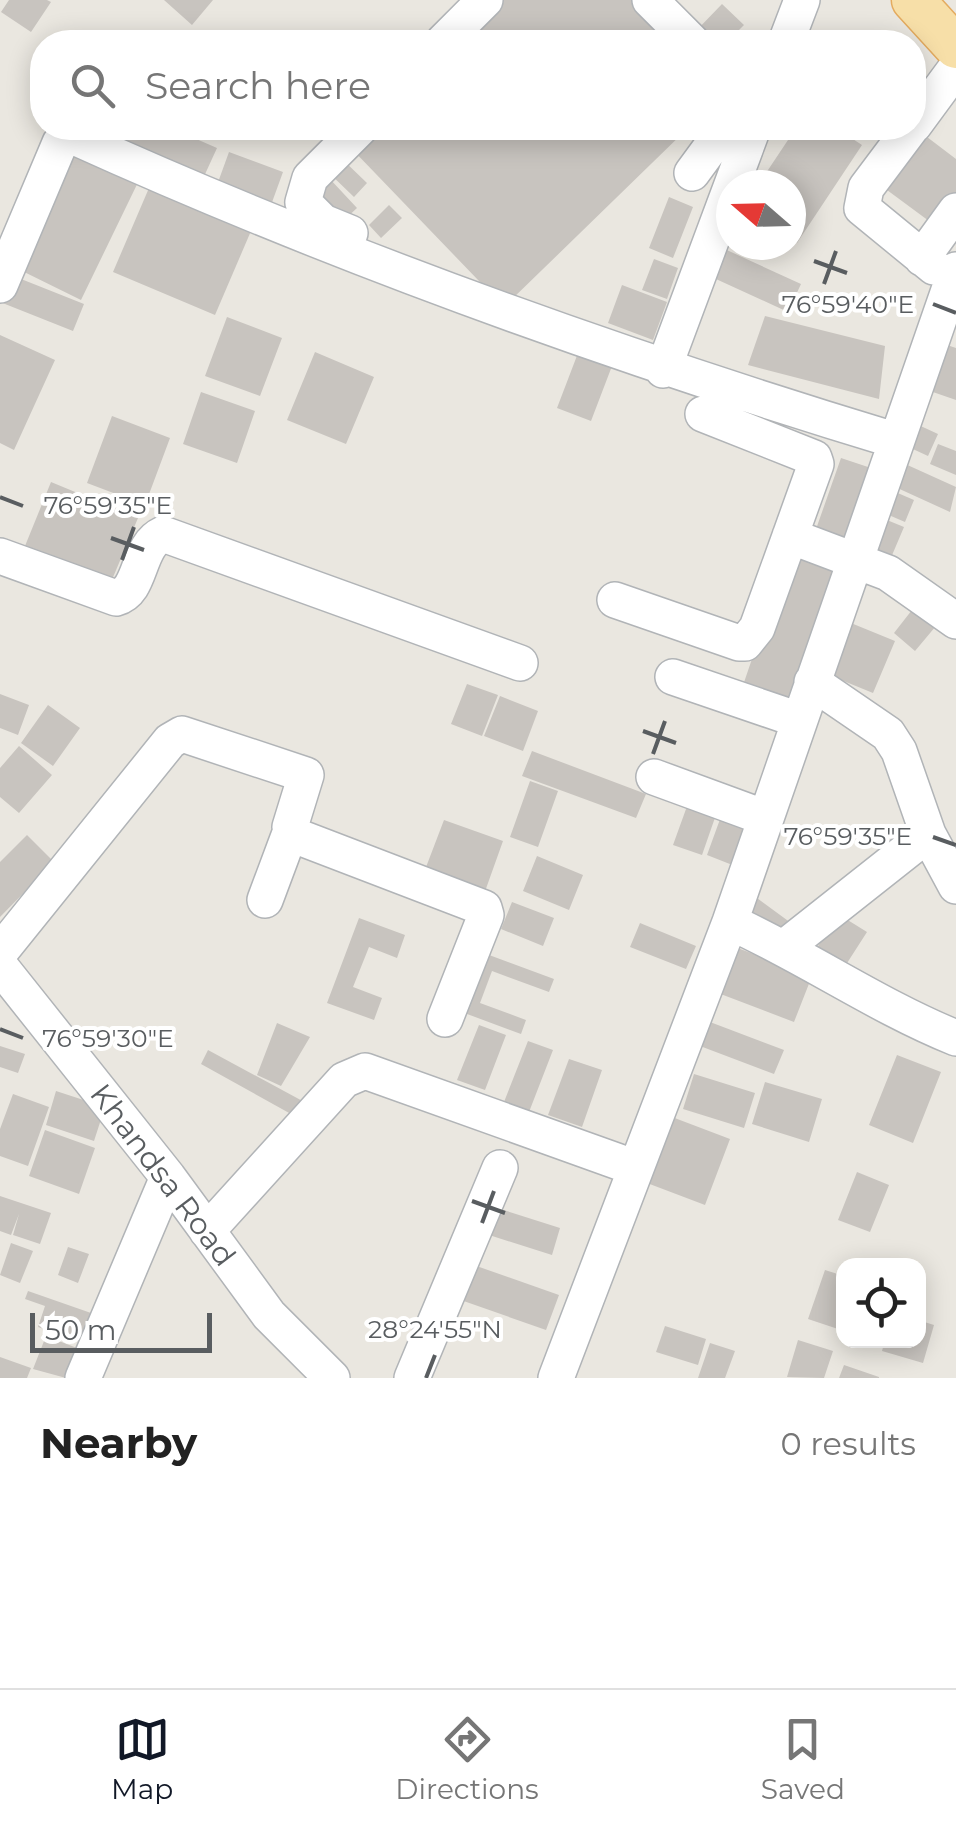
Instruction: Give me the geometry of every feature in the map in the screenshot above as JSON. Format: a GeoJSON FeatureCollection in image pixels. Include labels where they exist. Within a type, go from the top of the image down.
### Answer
{"type":"FeatureCollection","features":[{"type":"Feature","properties":{"kind":"main road"},"geometry":{"type":"LineString","coordinates":[[913,0],[956,47]]}},
{"type":"Feature","properties":{"kind":"street"},"geometry":{"type":"LineString","coordinates":[[455,30],[485,0]]}},
{"type":"Feature","properties":{"kind":"street"},"geometry":{"type":"LineString","coordinates":[[650,0],[680,30]]}},
{"type":"Feature","properties":{"kind":"street"},"geometry":{"type":"LineString","coordinates":[[791,30],[802,0]]}},
{"type":"Feature","properties":{"kind":"street"},"geometry":{"type":"LineString","coordinates":[[926,108],[956,68]]}},
{"type":"Feature","properties":{"kind":"street"},"geometry":{"type":"LineString","coordinates":[[0,286],[64,140]]}},
{"type":"Feature","properties":{"kind":"street"},"geometry":{"type":"LineString","coordinates":[[78,140],[267,222],[663,370],[894,440]]}},
{"type":"Feature","properties":{"kind":"street"},"geometry":{"type":"LineString","coordinates":[[348,140],[310,178],[303,202],[323,222],[433,270]]}},
{"type":"Feature","properties":{"kind":"street"},"geometry":{"type":"LineString","coordinates":[[692,173],[720,140]]}},
{"type":"Feature","properties":{"kind":"street"},"geometry":{"type":"LineString","coordinates":[[663,370],[749,140]]}},
{"type":"Feature","properties":{"kind":"street"},"geometry":{"type":"LineString","coordinates":[[902,140],[866,188],[862,208],[937,265]]}},
{"type":"Feature","properties":{"kind":"street"},"geometry":{"type":"LineString","coordinates":[[556,1378],[730,922],[857,558],[894,440],[937,265],[956,211]]}},
{"type":"Feature","properties":{"kind":"street"},"geometry":{"type":"LineString","coordinates":[[616,600],[745,642],[757,628],[814,458],[703,414]]}},
{"type":"Feature","properties":{"kind":"street"},"geometry":{"type":"LineString","coordinates":[[0,556],[116,598],[130,587],[149,542],[163,534],[520,662]]}},
{"type":"Feature","properties":{"kind":"street"},"geometry":{"type":"LineString","coordinates":[[790,536],[857,558],[888,574],[956,621]]}},
{"type":"Feature","properties":{"kind":"street"},"geometry":{"type":"LineString","coordinates":[[672,678],[799,720]]}},
{"type":"Feature","properties":{"kind":"street"},"geometry":{"type":"LineString","coordinates":[[812,682],[888,734],[899,750],[928,834],[956,886]]}},
{"type":"Feature","properties":{"kind":"street"},"geometry":{"type":"LineString","coordinates":[[0,952],[170,741],[182,734],[306,775],[265,900]]}},
{"type":"Feature","properties":{"kind":"street"},"geometry":{"type":"LineString","coordinates":[[654,777],[766,818]]}},
{"type":"Feature","properties":{"kind":"street"},"geometry":{"type":"LineString","coordinates":[[290,832],[484,908],[486,915],[445,1019]]}},
{"type":"Feature","properties":{"kind":"street"},"geometry":{"type":"LineString","coordinates":[[785,947],[928,834]]}},
{"type":"Feature","properties":{"kind":"street"},"geometry":{"type":"LineString","coordinates":[[730,922],[785,947],[858,992],[956,1038]]}},
{"type":"Feature","properties":{"kind":"street","name":"Khandsa Road"},"geometry":{"type":"LineString","coordinates":[[0,966],[168,1177],[269,1315],[332,1378]]}},
{"type":"Feature","properties":{"kind":"street"},"geometry":{"type":"LineString","coordinates":[[207,1230],[344,1080],[365,1070],[634,1168]]}},
{"type":"Feature","properties":{"kind":"street"},"geometry":{"type":"LineString","coordinates":[[412,1378],[500,1168]]}},
{"type":"Feature","properties":{"kind":"street"},"geometry":{"type":"LineString","coordinates":[[83,1378],[168,1177]]}},
{"type":"Feature","properties":{"kind":"building"},"geometry":{"type":"Polygon","coordinates":[[[9,0],[51,2],[30,31],[1,12],[9,0]]]}},
{"type":"Feature","properties":{"kind":"building"},"geometry":{"type":"Polygon","coordinates":[[[164,0],[213,0],[192,25],[164,0]]]}},
{"type":"Feature","properties":{"kind":"building"},"geometry":{"type":"Polygon","coordinates":[[[500,0],[633,0],[662,30],[469,30],[500,0]]]}},
{"type":"Feature","properties":{"kind":"building"},"geometry":{"type":"Polygon","coordinates":[[[722,4],[744,25],[739,30],[697,30],[722,4]]]}},
{"type":"Feature","properties":{"kind":"building"},"geometry":{"type":"Polygon","coordinates":[[[926,138],[956,159],[956,193],[933,224],[887,190],[926,138]]]}},
{"type":"Feature","properties":{"kind":"building"},"geometry":{"type":"Polygon","coordinates":[[[72,140],[143,172],[81,300],[12,266],[72,140]]]}},
{"type":"Feature","properties":{"kind":"building"},"geometry":{"type":"Polygon","coordinates":[[[115,140],[199,140],[217,148],[201,183],[115,140]]]}},
{"type":"Feature","properties":{"kind":"building"},"geometry":{"type":"Polygon","coordinates":[[[357,140],[676,140],[504,307],[350,147],[357,140]]]}},
{"type":"Feature","properties":{"kind":"building"},"geometry":{"type":"Polygon","coordinates":[[[788,140],[854,140],[862,145],[806,229],[806,170],[768,170],[788,140]]]}},
{"type":"Feature","properties":{"kind":"building"},"geometry":{"type":"Polygon","coordinates":[[[229,152],[283,172],[267,216],[213,196],[229,152]]]}},
{"type":"Feature","properties":{"kind":"building"},"geometry":{"type":"Polygon","coordinates":[[[340,157],[367,183],[354,197],[327,171],[340,157]]]}},
{"type":"Feature","properties":{"kind":"building"},"geometry":{"type":"Polygon","coordinates":[[[329,178],[357,208],[342,222],[314,191],[329,178]]]}},
{"type":"Feature","properties":{"kind":"building"},"geometry":{"type":"Polygon","coordinates":[[[152,181],[254,224],[215,315],[113,272],[152,181]]]}},
{"type":"Feature","properties":{"kind":"building"},"geometry":{"type":"Polygon","coordinates":[[[669,197],[693,207],[673,258],[649,248],[669,197]]]}},
{"type":"Feature","properties":{"kind":"building"},"geometry":{"type":"Polygon","coordinates":[[[389,205],[402,218],[381,238],[369,225],[389,205]]]}},
{"type":"Feature","properties":{"kind":"building"},"geometry":{"type":"Polygon","coordinates":[[[716,250],[716,260],[749,260],[801,284],[788,312],[705,274],[716,250]]]}},
{"type":"Feature","properties":{"kind":"building"},"geometry":{"type":"Polygon","coordinates":[[[654,259],[678,268],[667,299],[642,290],[654,259]]]}},
{"type":"Feature","properties":{"kind":"building"},"geometry":{"type":"Polygon","coordinates":[[[11,275],[84,304],[73,331],[0,302],[11,275]]]}},
{"type":"Feature","properties":{"kind":"building"},"geometry":{"type":"Polygon","coordinates":[[[622,285],[667,302],[653,340],[608,323],[622,285]]]}},
{"type":"Feature","properties":{"kind":"building"},"geometry":{"type":"Polygon","coordinates":[[[765,316],[885,346],[879,399],[748,365],[765,316]]]}},
{"type":"Feature","properties":{"kind":"building"},"geometry":{"type":"Polygon","coordinates":[[[227,317],[282,338],[260,396],[205,376],[227,317]]]}},
{"type":"Feature","properties":{"kind":"building"},"geometry":{"type":"Polygon","coordinates":[[[0,335],[55,360],[14,450],[0,443],[0,335]]]}},
{"type":"Feature","properties":{"kind":"building"},"geometry":{"type":"Polygon","coordinates":[[[947,345],[956,348],[956,400],[930,391],[947,345]]]}},
{"type":"Feature","properties":{"kind":"building"},"geometry":{"type":"Polygon","coordinates":[[[315,352],[374,377],[346,444],[287,420],[315,352]]]}},
{"type":"Feature","properties":{"kind":"building"},"geometry":{"type":"Polygon","coordinates":[[[578,353],[612,366],[591,421],[557,408],[578,353]]]}},
{"type":"Feature","properties":{"kind":"building"},"geometry":{"type":"Polygon","coordinates":[[[201,392],[255,411],[237,463],[183,444],[201,392]]]}},
{"type":"Feature","properties":{"kind":"building"},"geometry":{"type":"Polygon","coordinates":[[[112,416],[170,438],[145,505],[87,483],[112,416]]]}},
{"type":"Feature","properties":{"kind":"building"},"geometry":{"type":"Polygon","coordinates":[[[912,422],[938,434],[928,456],[902,444],[912,422]]]}},
{"type":"Feature","properties":{"kind":"building"},"geometry":{"type":"Polygon","coordinates":[[[938,444],[956,451],[956,475],[930,464],[938,444]]]}},
{"type":"Feature","properties":{"kind":"building"},"geometry":{"type":"Polygon","coordinates":[[[841,458],[874,469],[848,543],[815,532],[841,458]]]}},
{"type":"Feature","properties":{"kind":"building"},"geometry":{"type":"Polygon","coordinates":[[[903,463],[956,487],[950,512],[893,486],[903,463]]]}},
{"type":"Feature","properties":{"kind":"building"},"geometry":{"type":"Polygon","coordinates":[[[51,482],[138,518],[111,582],[25,546],[51,482]]]}},
{"type":"Feature","properties":{"kind":"building"},"geometry":{"type":"Polygon","coordinates":[[[893,491],[914,500],[905,522],[884,513],[893,491]]]}},
{"type":"Feature","properties":{"kind":"building"},"geometry":{"type":"Polygon","coordinates":[[[882,518],[904,527],[890,560],[868,552],[882,518]]]}},
{"type":"Feature","properties":{"kind":"building"},"geometry":{"type":"Polygon","coordinates":[[[793,539],[841,556],[787,713],[739,697],[793,539]]]}},
{"type":"Feature","properties":{"kind":"building"},"geometry":{"type":"Polygon","coordinates":[[[919,601],[941,620],[915,651],[894,633],[919,601]]]}},
{"type":"Feature","properties":{"kind":"building"},"geometry":{"type":"Polygon","coordinates":[[[846,621],[895,641],[873,693],[824,673],[846,621]]]}},
{"type":"Feature","properties":{"kind":"building"},"geometry":{"type":"Polygon","coordinates":[[[467,684],[498,695],[482,736],[451,724],[467,684]]]}},
{"type":"Feature","properties":{"kind":"building"},"geometry":{"type":"Polygon","coordinates":[[[0,694],[29,705],[18,735],[0,728],[0,694]]]}},
{"type":"Feature","properties":{"kind":"building"},"geometry":{"type":"Polygon","coordinates":[[[500,696],[538,711],[523,751],[484,736],[500,696]]]}},
{"type":"Feature","properties":{"kind":"building"},"geometry":{"type":"Polygon","coordinates":[[[48,705],[80,728],[53,766],[21,743],[48,705]]]}},
{"type":"Feature","properties":{"kind":"building"},"geometry":{"type":"Polygon","coordinates":[[[19,746],[52,775],[19,813],[0,797],[0,768],[19,746]]]}},
{"type":"Feature","properties":{"kind":"building"},"geometry":{"type":"Polygon","coordinates":[[[532,751],[646,794],[636,818],[522,776],[532,751]]]}},
{"type":"Feature","properties":{"kind":"building"},"geometry":{"type":"Polygon","coordinates":[[[530,781],[558,791],[538,847],[510,837],[530,781]]]}},
{"type":"Feature","properties":{"kind":"building"},"geometry":{"type":"Polygon","coordinates":[[[690,798],[718,809],[702,855],[673,845],[690,798]]]}},
{"type":"Feature","properties":{"kind":"building"},"geometry":{"type":"Polygon","coordinates":[[[723,811],[757,823],[740,868],[707,855],[723,811]]]}},
{"type":"Feature","properties":{"kind":"building"},"geometry":{"type":"Polygon","coordinates":[[[444,820],[503,841],[483,897],[423,875],[444,820]]]}},
{"type":"Feature","properties":{"kind":"building"},"geometry":{"type":"Polygon","coordinates":[[[27,835],[54,862],[0,917],[0,862],[27,835]]]}},
{"type":"Feature","properties":{"kind":"building"},"geometry":{"type":"Polygon","coordinates":[[[537,856],[583,875],[569,910],[523,891],[537,856]]]}},
{"type":"Feature","properties":{"kind":"building"},"geometry":{"type":"Polygon","coordinates":[[[757,898],[791,923],[777,941],[743,916],[757,898]]]}},
{"type":"Feature","properties":{"kind":"building"},"geometry":{"type":"Polygon","coordinates":[[[512,902],[554,918],[543,946],[501,929],[512,902]]]}},
{"type":"Feature","properties":{"kind":"building"},"geometry":{"type":"Polygon","coordinates":[[[838,914],[867,932],[840,974],[812,956],[838,914]]]}},
{"type":"Feature","properties":{"kind":"building"},"geometry":{"type":"Polygon","coordinates":[[[359,918],[405,935],[397,958],[369,947],[353,987],[382,998],[374,1020],[327,1003],[359,918]]]}},
{"type":"Feature","properties":{"kind":"building"},"geometry":{"type":"Polygon","coordinates":[[[640,923],[696,946],[686,969],[630,947],[640,923]]]}},
{"type":"Feature","properties":{"kind":"building"},"geometry":{"type":"Polygon","coordinates":[[[735,947],[812,976],[794,1022],[718,993],[735,947]]]}},
{"type":"Feature","properties":{"kind":"building"},"geometry":{"type":"Polygon","coordinates":[[[481,952],[554,979],[549,992],[492,971],[480,1003],[526,1020],[521,1034],[459,1011],[481,952]]]}},
{"type":"Feature","properties":{"kind":"building"},"geometry":{"type":"Polygon","coordinates":[[[710,1022],[784,1050],[774,1074],[700,1046],[710,1022]]]}},
{"type":"Feature","properties":{"kind":"building"},"geometry":{"type":"Polygon","coordinates":[[[277,1023],[310,1037],[281,1086],[257,1075],[277,1023]]]}},
{"type":"Feature","properties":{"kind":"building"},"geometry":{"type":"Polygon","coordinates":[[[479,1025],[506,1035],[485,1090],[457,1080],[479,1025]]]}},
{"type":"Feature","properties":{"kind":"building"},"geometry":{"type":"Polygon","coordinates":[[[528,1041],[553,1050],[529,1112],[504,1102],[528,1041]]]}},
{"type":"Feature","properties":{"kind":"building"},"geometry":{"type":"Polygon","coordinates":[[[0,1046],[25,1054],[18,1073],[0,1067],[0,1046]]]}},
{"type":"Feature","properties":{"kind":"building"},"geometry":{"type":"Polygon","coordinates":[[[208,1050],[308,1104],[300,1119],[201,1064],[208,1050]]]}},
{"type":"Feature","properties":{"kind":"building"},"geometry":{"type":"Polygon","coordinates":[[[897,1055],[941,1072],[913,1143],[869,1125],[897,1055]]]}},
{"type":"Feature","properties":{"kind":"building"},"geometry":{"type":"Polygon","coordinates":[[[569,1059],[602,1070],[582,1127],[548,1115],[569,1059]]]}},
{"type":"Feature","properties":{"kind":"building"},"geometry":{"type":"Polygon","coordinates":[[[694,1074],[755,1093],[744,1128],[683,1109],[694,1074]]]}},
{"type":"Feature","properties":{"kind":"building"},"geometry":{"type":"Polygon","coordinates":[[[765,1082],[822,1099],[809,1142],[752,1124],[765,1082]]]}},
{"type":"Feature","properties":{"kind":"building"},"geometry":{"type":"Polygon","coordinates":[[[56,1091],[105,1107],[94,1141],[46,1125],[56,1091]]]}},
{"type":"Feature","properties":{"kind":"building"},"geometry":{"type":"Polygon","coordinates":[[[13,1094],[49,1107],[28,1166],[0,1156],[0,1129],[13,1094]]]}},
{"type":"Feature","properties":{"kind":"building"},"geometry":{"type":"Polygon","coordinates":[[[672,1117],[730,1139],[705,1205],[647,1183],[672,1117]]]}},
{"type":"Feature","properties":{"kind":"building"},"geometry":{"type":"Polygon","coordinates":[[[45,1130],[95,1148],[79,1194],[29,1176],[45,1130]]]}},
{"type":"Feature","properties":{"kind":"building"},"geometry":{"type":"Polygon","coordinates":[[[857,1172],[889,1185],[870,1232],[838,1220],[857,1172]]]}},
{"type":"Feature","properties":{"kind":"building"},"geometry":{"type":"Polygon","coordinates":[[[0,1196],[51,1213],[40,1244],[13,1235],[19,1214],[11,1235],[0,1231],[0,1196]]]}},
{"type":"Feature","properties":{"kind":"building"},"geometry":{"type":"Polygon","coordinates":[[[494,1207],[560,1228],[552,1255],[486,1234],[494,1207]]]}},
{"type":"Feature","properties":{"kind":"building"},"geometry":{"type":"Polygon","coordinates":[[[11,1243],[33,1251],[20,1283],[0,1275],[11,1243]]]}},
{"type":"Feature","properties":{"kind":"building"},"geometry":{"type":"Polygon","coordinates":[[[68,1247],[89,1254],[78,1283],[58,1275],[68,1247]]]}},
{"type":"Feature","properties":{"kind":"building"},"geometry":{"type":"Polygon","coordinates":[[[468,1263],[559,1295],[546,1330],[455,1298],[468,1263]]]}},
{"type":"Feature","properties":{"kind":"building"},"geometry":{"type":"Polygon","coordinates":[[[825,1270],[836,1273],[836,1328],[808,1319],[825,1270]]]}},
{"type":"Feature","properties":{"kind":"building"},"geometry":{"type":"Polygon","coordinates":[[[28,1291],[91,1313],[81,1342],[38,1327],[45,1306],[25,1299],[28,1291]]]}},
{"type":"Feature","properties":{"kind":"building"},"geometry":{"type":"Polygon","coordinates":[[[926,1322],[934,1325],[923,1363],[882,1351],[926,1348],[926,1322]]]}},
{"type":"Feature","properties":{"kind":"building"},"geometry":{"type":"Polygon","coordinates":[[[665,1326],[706,1339],[698,1365],[656,1352],[665,1326]]]}},
{"type":"Feature","properties":{"kind":"building"},"geometry":{"type":"Polygon","coordinates":[[[46,1336],[77,1348],[66,1378],[33,1369],[46,1336]]]}},
{"type":"Feature","properties":{"kind":"building"},"geometry":{"type":"Polygon","coordinates":[[[798,1340],[833,1351],[824,1378],[787,1377],[798,1340]]]}},
{"type":"Feature","properties":{"kind":"building"},"geometry":{"type":"Polygon","coordinates":[[[710,1343],[735,1351],[725,1378],[698,1378],[710,1343]]]}},
{"type":"Feature","properties":{"kind":"building"},"geometry":{"type":"Polygon","coordinates":[[[0,1357],[31,1368],[27,1378],[0,1378],[0,1357]]]}},
{"type":"Feature","properties":{"kind":"building"},"geometry":{"type":"Polygon","coordinates":[[[844,1365],[879,1377],[879,1378],[839,1378],[844,1365]]]}}]}
